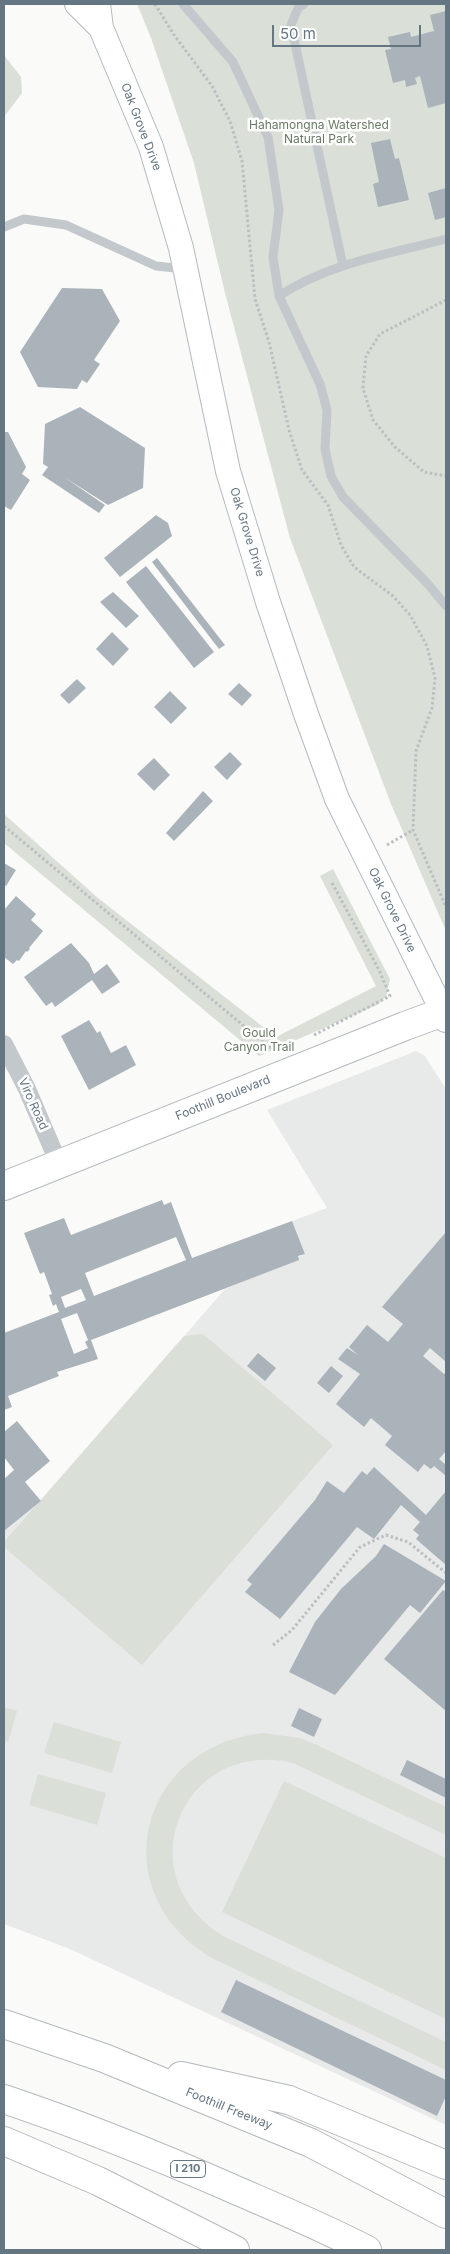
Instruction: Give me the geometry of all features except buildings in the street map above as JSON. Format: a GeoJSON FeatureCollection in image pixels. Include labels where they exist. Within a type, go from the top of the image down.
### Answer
{"type":"FeatureCollection","features":[{"type":"Feature","properties":{"kind":"main road","name":"Foothill Boulevard"},"geometry":{"type":"LineString","coordinates":[[4,1186],[445,1014]]}},
{"type":"Feature","properties":{"kind":"main road","name":"Foothill Freeway"},"geometry":{"type":"LineString","coordinates":[[4,2024],[104,2058],[311,2143],[446,2214]]}},
{"type":"Feature","properties":{"kind":"main road"},"geometry":{"type":"LineString","coordinates":[[104,2058],[289,2100],[446,2165]]}},
{"type":"Feature","properties":{"kind":"main road","name":"I 210"},"geometry":{"type":"LineString","coordinates":[[4,2099],[82,2125],[188,2169],[325,2228],[367,2250]]}},
{"type":"Feature","properties":{"kind":"main road"},"geometry":{"type":"LineString","coordinates":[[4,2141],[98,2181],[235,2250]]}},
{"type":"Feature","properties":{"kind":"street","name":"Oak Grove Drive"},"geometry":{"type":"LineString","coordinates":[[77,4],[101,28]]}},
{"type":"Feature","properties":{"kind":"street","name":"Oak Grove Drive"},"geometry":{"type":"LineString","coordinates":[[98,4],[101,28],[152,147],[185,270],[228,471],[268,602],[306,714],[338,799],[445,1014]]}},
{"type":"Feature","properties":{"kind":"street","name":"Viro Road"},"geometry":{"type":"LineString","coordinates":[[4,1044],[28,1089],[59,1164]]}},
{"type":"Feature","properties":{"kind":"lane"},"geometry":{"type":"LineString","coordinates":[[183,4],[233,62],[268,137],[279,210],[273,257],[279,296],[320,384],[327,410],[325,448],[331,476],[344,497],[428,583],[446,606]]}},
{"type":"Feature","properties":{"kind":"lane"},"geometry":{"type":"LineString","coordinates":[[304,4],[298,8],[291,25],[343,266]]}},
{"type":"Feature","properties":{"kind":"lane"},"geometry":{"type":"LineString","coordinates":[[4,227],[24,219],[66,224],[156,266],[185,270]]}},
{"type":"Feature","properties":{"kind":"lane"},"geometry":{"type":"LineString","coordinates":[[279,296],[301,281],[343,266],[446,239]]}},
{"type":"Feature","properties":{"kind":"path"},"geometry":{"type":"LineString","coordinates":[[446,300],[433,305],[380,334],[366,356],[363,388],[373,420],[395,447],[424,472],[446,476]]}},
{"type":"Feature","properties":{"kind":"path"},"geometry":{"type":"LineString","coordinates":[[4,826],[269,1047],[287,1049]]}},
{"type":"Feature","properties":{"kind":"path"},"geometry":{"type":"LineString","coordinates":[[388,845],[413,830]]}},
{"type":"Feature","properties":{"kind":"path"},"geometry":{"type":"LineString","coordinates":[[313,1036],[390,996],[379,970],[331,881]]}},
{"type":"Feature","properties":{"kind":"path"},"geometry":{"type":"LineString","coordinates":[[273,1645],[292,1630],[360,1547],[386,1535],[408,1542],[446,1572]]}},
{"type":"Feature","properties":{"kind":"shaded area"},"geometry":{"type":"Polygon","coordinates":[[[416,1051],[425,1056],[446,1089],[446,2125],[70,1949],[4,1924],[4,1531],[41,1501],[225,1289],[305,1254],[292,1221],[327,1208],[267,1110],[416,1051]]]}},
{"type":"Feature","properties":{"kind":"green space","name":"Hahamongna Watershed Natural Park"},"geometry":{"type":"Polygon","coordinates":[[[137,4],[446,4],[446,931],[391,804],[290,538],[225,293],[194,163],[151,38],[137,4]]]}},
{"type":"Feature","properties":{"kind":"green space"},"geometry":{"type":"Polygon","coordinates":[[[4,55],[21,77],[22,93],[4,117],[4,55]]]}},
{"type":"Feature","properties":{"kind":"green space","name":"Gould Canyon Trail"},"geometry":{"type":"Polygon","coordinates":[[[4,814],[98,898],[276,1037],[376,986],[320,876],[333,869],[390,979],[386,997],[377,1005],[259,1056],[4,843],[4,814]]]}},
{"type":"Feature","properties":{"kind":"green space"},"geometry":{"type":"Polygon","coordinates":[[[203,1334],[333,1445],[142,1665],[4,1547],[4,1542],[184,1336],[203,1334]]]}},
{"type":"Feature","properties":{"kind":"green space"},"geometry":{"type":"Polygon","coordinates":[[[4,1707],[17,1711],[8,1742],[4,1741],[4,1707]]]}},
{"type":"Feature","properties":{"kind":"green space"},"geometry":{"type":"Polygon","coordinates":[[[54,1722],[121,1742],[112,1773],[44,1753],[54,1722]]]}},
{"type":"Feature","properties":{"kind":"green space"},"geometry":{"type":"Polygon","coordinates":[[[263,1733],[300,1738],[446,1807],[446,1835],[293,1763],[254,1761],[221,1771],[195,1791],[179,1818],[173,1850],[178,1882],[195,1912],[225,1937],[446,2042],[446,2070],[214,1959],[179,1931],[157,1899],[147,1863],[149,1827],[162,1794],[186,1765],[220,1744],[263,1733]]]}},
{"type":"Feature","properties":{"kind":"green space"},"geometry":{"type":"Polygon","coordinates":[[[38,1774],[106,1793],[97,1825],[29,1805],[38,1774]]]}},
{"type":"Feature","properties":{"kind":"green space"},"geometry":{"type":"Polygon","coordinates":[[[284,1781],[446,1858],[446,2019],[222,1912],[284,1781]]]}}]}
